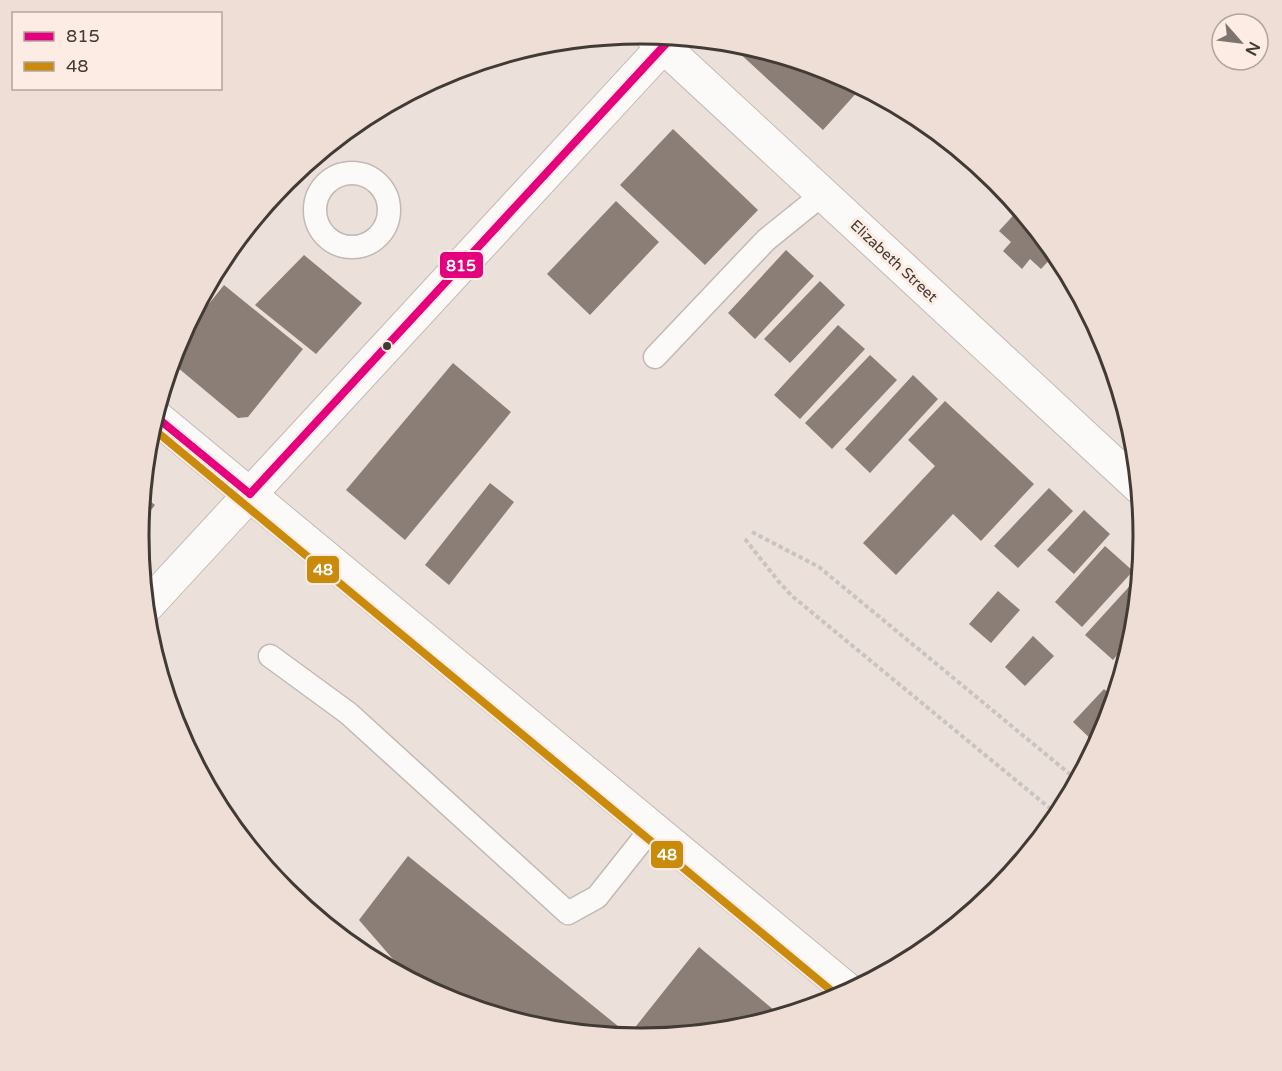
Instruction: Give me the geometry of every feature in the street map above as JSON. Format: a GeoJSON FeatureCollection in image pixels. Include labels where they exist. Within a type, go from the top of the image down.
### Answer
{"type":"FeatureCollection","features":[{"type":"Feature","properties":{"kind":"street"},"geometry":{"type":"LineString","coordinates":[[153,599],[657,45]]}},
{"type":"Feature","properties":{"kind":"street","name":"Elizabeth Street"},"geometry":{"type":"LineString","coordinates":[[668,45],[823,194],[1130,478]]}},
{"type":"Feature","properties":{"kind":"street"},"geometry":{"type":"LineString","coordinates":[[162,423],[841,985]]}},
{"type":"Feature","properties":{"kind":"lane"},"geometry":{"type":"LineString","coordinates":[[655,357],[766,240],[823,194]]}},
{"type":"Feature","properties":{"kind":"lane"},"geometry":{"type":"LineString","coordinates":[[270,656],[348,713],[568,913],[597,897],[651,829]]}},
{"type":"Feature","properties":{"kind":"path"},"geometry":{"type":"LineString","coordinates":[[752,532],[819,567],[1071,775]]}},
{"type":"Feature","properties":{"kind":"path"},"geometry":{"type":"LineString","coordinates":[[745,538],[792,596],[1050,809]]}},
{"type":"Feature","properties":{"kind":"building"},"geometry":{"type":"Polygon","coordinates":[[[740,54],[799,70],[856,93],[823,130],[740,54]]]}},
{"type":"Feature","properties":{"kind":"building"},"geometry":{"type":"Polygon","coordinates":[[[673,129],[758,210],[705,265],[620,185],[673,129]]]}},
{"type":"Feature","properties":{"kind":"building"},"geometry":{"type":"Polygon","coordinates":[[[616,201],[659,242],[590,315],[547,274],[616,201]]]}},
{"type":"Feature","properties":{"kind":"building"},"geometry":{"type":"Polygon","coordinates":[[[1014,215],[1049,261],[1041,269],[1030,259],[1022,269],[1003,251],[1011,242],[999,231],[1014,215]]]}},
{"type":"Feature","properties":{"kind":"building"},"geometry":{"type":"Polygon","coordinates":[[[786,250],[814,276],[755,339],[728,313],[786,250]]]}},
{"type":"Feature","properties":{"kind":"building"},"geometry":{"type":"Polygon","coordinates":[[[304,255],[362,303],[316,354],[255,305],[304,255]]]}},
{"type":"Feature","properties":{"kind":"building"},"geometry":{"type":"Polygon","coordinates":[[[820,281],[845,305],[790,363],[764,339],[820,281]]]}},
{"type":"Feature","properties":{"kind":"building"},"geometry":{"type":"Polygon","coordinates":[[[224,285],[303,349],[248,417],[238,418],[178,368],[205,309],[224,285]]]}},
{"type":"Feature","properties":{"kind":"building"},"geometry":{"type":"Polygon","coordinates":[[[838,325],[865,349],[800,419],[774,395],[838,325]]]}},
{"type":"Feature","properties":{"kind":"building"},"geometry":{"type":"Polygon","coordinates":[[[870,355],[897,380],[832,449],[805,423],[870,355]]]}},
{"type":"Feature","properties":{"kind":"building"},"geometry":{"type":"Polygon","coordinates":[[[453,363],[511,412],[405,540],[346,490],[453,363]]]}},
{"type":"Feature","properties":{"kind":"building"},"geometry":{"type":"Polygon","coordinates":[[[913,375],[938,399],[870,473],[845,449],[913,375]]]}},
{"type":"Feature","properties":{"kind":"building"},"geometry":{"type":"Polygon","coordinates":[[[945,401],[1034,484],[981,541],[953,514],[896,575],[863,543],[935,466],[908,440],[945,401]]]}},
{"type":"Feature","properties":{"kind":"building"},"geometry":{"type":"Polygon","coordinates":[[[490,483],[514,502],[449,585],[425,565],[490,483]]]}},
{"type":"Feature","properties":{"kind":"building"},"geometry":{"type":"Polygon","coordinates":[[[1049,488],[1073,511],[1018,568],[994,546],[1049,488]]]}},
{"type":"Feature","properties":{"kind":"building"},"geometry":{"type":"Polygon","coordinates":[[[150,501],[155,505],[150,512],[150,501]]]}},
{"type":"Feature","properties":{"kind":"building"},"geometry":{"type":"Polygon","coordinates":[[[1084,510],[1110,534],[1074,574],[1047,550],[1084,510]]]}},
{"type":"Feature","properties":{"kind":"building"},"geometry":{"type":"Polygon","coordinates":[[[1105,546],[1132,570],[1082,627],[1055,602],[1105,546]]]}},
{"type":"Feature","properties":{"kind":"building"},"geometry":{"type":"Polygon","coordinates":[[[1130,585],[1124,631],[1118,653],[1113,660],[1085,635],[1130,585]]]}},
{"type":"Feature","properties":{"kind":"building"},"geometry":{"type":"Polygon","coordinates":[[[998,591],[1020,610],[991,643],[969,624],[998,591]]]}},
{"type":"Feature","properties":{"kind":"building"},"geometry":{"type":"Polygon","coordinates":[[[1033,636],[1054,656],[1025,686],[1005,667],[1033,636]]]}},
{"type":"Feature","properties":{"kind":"building"},"geometry":{"type":"Polygon","coordinates":[[[1104,689],[1108,692],[1089,738],[1073,722],[1104,689]]]}},
{"type":"Feature","properties":{"kind":"building"},"geometry":{"type":"Polygon","coordinates":[[[408,856],[619,1027],[545,1018],[514,1011],[453,990],[396,962],[359,920],[408,856]]]}},
{"type":"Feature","properties":{"kind":"building"},"geometry":{"type":"Polygon","coordinates":[[[699,947],[773,1009],[705,1023],[635,1028],[699,947]]]}},
{"type":"Feature","properties":{"kind":"transit line","name":"815"},"geometry":{"type":"LineString","coordinates":[[250,494],[665,45]]}},
{"type":"Feature","properties":{"kind":"transit line","name":"815"},"geometry":{"type":"LineString","coordinates":[[162,422],[250,494]]}},
{"type":"Feature","properties":{"kind":"transit line","name":"48"},"geometry":{"type":"LineString","coordinates":[[159,434],[830,990]]}}]}
